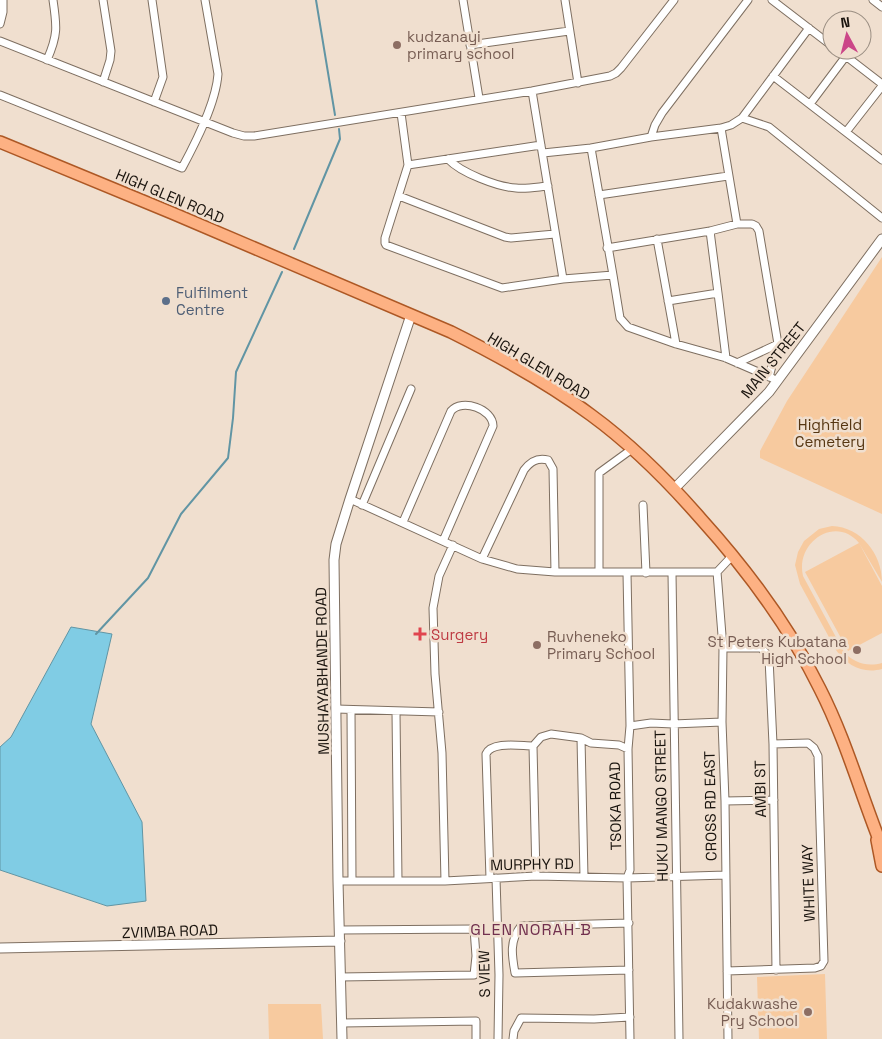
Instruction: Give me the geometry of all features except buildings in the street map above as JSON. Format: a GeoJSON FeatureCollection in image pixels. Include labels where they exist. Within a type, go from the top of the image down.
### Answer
{"type":"FeatureCollection","features":[{"type":"Feature","properties":{"kind":"main road","name":"HIGH GLEN ROAD"},"geometry":{"type":"LineString","coordinates":[[0,142],[172,213],[411,315],[483,348],[525,372],[590,414],[632,449],[674,489],[733,555],[761,591],[804,657],[852,763],[882,847]]}},
{"type":"Feature","properties":{"kind":"main road","name":"HIGH GLEN ROAD"},"geometry":{"type":"LineString","coordinates":[[876,831],[882,866]]}},
{"type":"Feature","properties":{"kind":"street"},"geometry":{"type":"LineString","coordinates":[[0,24],[3,0]]}},
{"type":"Feature","properties":{"kind":"street"},"geometry":{"type":"LineString","coordinates":[[48,60],[56,37],[57,27],[53,0]]}},
{"type":"Feature","properties":{"kind":"street"},"geometry":{"type":"LineString","coordinates":[[103,0],[111,51],[103,82]]}},
{"type":"Feature","properties":{"kind":"street"},"geometry":{"type":"LineString","coordinates":[[152,0],[163,77],[154,102]]}},
{"type":"Feature","properties":{"kind":"street"},"geometry":{"type":"LineString","coordinates":[[0,95],[182,168],[204,120],[216,88],[218,74],[205,0]]}},
{"type":"Feature","properties":{"kind":"street"},"geometry":{"type":"LineString","coordinates":[[463,0],[479,98]]}},
{"type":"Feature","properties":{"kind":"street"},"geometry":{"type":"LineString","coordinates":[[565,0],[578,82]]}},
{"type":"Feature","properties":{"kind":"street"},"geometry":{"type":"LineString","coordinates":[[0,41],[233,133],[254,136],[401,113],[479,98],[532,91],[616,74],[674,0]]}},
{"type":"Feature","properties":{"kind":"street"},"geometry":{"type":"LineString","coordinates":[[651,137],[662,113],[748,0]]}},
{"type":"Feature","properties":{"kind":"street"},"geometry":{"type":"LineString","coordinates":[[772,0],[822,38]]}},
{"type":"Feature","properties":{"kind":"street"},"geometry":{"type":"LineString","coordinates":[[873,0],[882,7]]}},
{"type":"Feature","properties":{"kind":"street"},"geometry":{"type":"LineString","coordinates":[[543,153],[591,148],[731,125],[742,118],[809,28]]}},
{"type":"Feature","properties":{"kind":"street"},"geometry":{"type":"LineString","coordinates":[[470,45],[569,31]]}},
{"type":"Feature","properties":{"kind":"street"},"geometry":{"type":"LineString","coordinates":[[810,104],[843,60]]}},
{"type":"Feature","properties":{"kind":"street"},"geometry":{"type":"LineString","coordinates":[[846,132],[882,85],[851,60]]}},
{"type":"Feature","properties":{"kind":"street"},"geometry":{"type":"LineString","coordinates":[[773,76],[882,160]]}},
{"type":"Feature","properties":{"kind":"street"},"geometry":{"type":"LineString","coordinates":[[532,91],[563,279]]}},
{"type":"Feature","properties":{"kind":"street"},"geometry":{"type":"LineString","coordinates":[[401,113],[408,165],[385,240],[386,245],[502,288],[563,279],[612,275]]}},
{"type":"Feature","properties":{"kind":"street"},"geometry":{"type":"LineString","coordinates":[[742,118],[768,127],[882,218]]}},
{"type":"Feature","properties":{"kind":"street"},"geometry":{"type":"LineString","coordinates":[[721,128],[737,224]]}},
{"type":"Feature","properties":{"kind":"street"},"geometry":{"type":"LineString","coordinates":[[408,165],[541,145]]}},
{"type":"Feature","properties":{"kind":"street"},"geometry":{"type":"LineString","coordinates":[[591,148],[607,248],[620,318],[623,322],[628,328],[726,358],[773,379],[778,344],[759,231],[756,226],[752,224],[737,224],[710,231],[607,248]]}},
{"type":"Feature","properties":{"kind":"street"},"geometry":{"type":"LineString","coordinates":[[448,159],[460,169],[502,185],[514,188],[548,186]]}},
{"type":"Feature","properties":{"kind":"street"},"geometry":{"type":"LineString","coordinates":[[599,195],[728,176]]}},
{"type":"Feature","properties":{"kind":"street"},"geometry":{"type":"LineString","coordinates":[[399,196],[505,237],[555,234]]}},
{"type":"Feature","properties":{"kind":"street"},"geometry":{"type":"LineString","coordinates":[[710,231],[726,358]]}},
{"type":"Feature","properties":{"kind":"street"},"geometry":{"type":"LineString","coordinates":[[658,239],[676,344]]}},
{"type":"Feature","properties":{"kind":"street","name":"MAIN STREET"},"geometry":{"type":"LineString","coordinates":[[674,489],[769,392],[773,379],[882,239]]}},
{"type":"Feature","properties":{"kind":"street"},"geometry":{"type":"LineString","coordinates":[[668,301],[718,293]]}},
{"type":"Feature","properties":{"kind":"street","name":"MUSHAYABHANDE ROAD"},"geometry":{"type":"LineString","coordinates":[[342,1039],[334,560],[336,544],[350,499],[411,315]]}},
{"type":"Feature","properties":{"kind":"street"},"geometry":{"type":"LineString","coordinates":[[737,363],[778,344]]}},
{"type":"Feature","properties":{"kind":"street"},"geometry":{"type":"LineString","coordinates":[[362,505],[411,389]]}},
{"type":"Feature","properties":{"kind":"street"},"geometry":{"type":"LineString","coordinates":[[403,522],[451,411],[454,407],[460,405],[483,411],[491,419],[493,426],[443,541]]}},
{"type":"Feature","properties":{"kind":"street"},"geometry":{"type":"LineString","coordinates":[[599,572],[599,473],[632,449]]}},
{"type":"Feature","properties":{"kind":"street"},"geometry":{"type":"LineString","coordinates":[[482,559],[524,470],[528,464],[542,458],[548,460],[553,468],[555,572]]}},
{"type":"Feature","properties":{"kind":"street"},"geometry":{"type":"LineString","coordinates":[[350,499],[482,559],[517,568],[555,572],[717,572],[733,555]]}},
{"type":"Feature","properties":{"kind":"street"},"geometry":{"type":"LineString","coordinates":[[643,505],[646,573]]}},
{"type":"Feature","properties":{"kind":"street"},"geometry":{"type":"LineString","coordinates":[[445,881],[442,753],[433,608],[439,576],[453,546]]}},
{"type":"Feature","properties":{"kind":"street","name":"CROSS RD EAST"},"geometry":{"type":"LineString","coordinates":[[717,572],[723,648],[722,722],[725,801],[728,1039]]}},
{"type":"Feature","properties":{"kind":"street","name":"TSOKA ROAD"},"geometry":{"type":"LineString","coordinates":[[627,573],[630,726],[628,749],[630,870],[627,878],[630,1039]]}},
{"type":"Feature","properties":{"kind":"street","name":"HUKU MANGO STREET"},"geometry":{"type":"LineString","coordinates":[[672,573],[679,1039]]}},
{"type":"Feature","properties":{"kind":"street","name":"AMBI ST"},"geometry":{"type":"LineString","coordinates":[[723,648],[760,648],[769,658],[773,744],[776,970]]}},
{"type":"Feature","properties":{"kind":"street"},"geometry":{"type":"LineString","coordinates":[[336,709],[439,712]]}},
{"type":"Feature","properties":{"kind":"street"},"geometry":{"type":"LineString","coordinates":[[351,710],[352,880]]}},
{"type":"Feature","properties":{"kind":"street"},"geometry":{"type":"LineString","coordinates":[[396,712],[398,881]]}},
{"type":"Feature","properties":{"kind":"street"},"geometry":{"type":"LineString","coordinates":[[630,726],[651,723],[722,722]]}},
{"type":"Feature","properties":{"kind":"street"},"geometry":{"type":"LineString","coordinates":[[536,876],[533,746],[541,737],[551,734],[581,738],[591,743],[619,745],[628,749]]}},
{"type":"Feature","properties":{"kind":"street"},"geometry":{"type":"LineString","coordinates":[[581,738],[584,877]]}},
{"type":"Feature","properties":{"kind":"street","name":"WHITE WAY"},"geometry":{"type":"LineString","coordinates":[[728,971],[815,968],[821,966],[824,961],[818,756],[814,748],[808,743],[773,744]]}},
{"type":"Feature","properties":{"kind":"street","name":"S VIEW"},"geometry":{"type":"LineString","coordinates":[[498,1039],[499,975],[486,754],[488,750],[495,746],[533,746]]}},
{"type":"Feature","properties":{"kind":"street"},"geometry":{"type":"LineString","coordinates":[[725,801],[774,800]]}},
{"type":"Feature","properties":{"kind":"street","name":"MURPHY RD"},"geometry":{"type":"LineString","coordinates":[[338,881],[445,881],[536,876],[627,878],[726,875]]}},
{"type":"Feature","properties":{"kind":"street"},"geometry":{"type":"LineString","coordinates":[[629,923],[521,926],[516,932],[512,943],[515,973],[629,970]]}},
{"type":"Feature","properties":{"kind":"street"},"geometry":{"type":"LineString","coordinates":[[340,930],[474,929],[476,956],[474,975],[340,976]]}},
{"type":"Feature","properties":{"kind":"street","name":"ZVIMBA ROAD"},"geometry":{"type":"LineString","coordinates":[[0,948],[340,941]]}},
{"type":"Feature","properties":{"kind":"street"},"geometry":{"type":"LineString","coordinates":[[513,1039],[514,1031],[521,1018],[594,1019],[630,1016]]}},
{"type":"Feature","properties":{"kind":"street"},"geometry":{"type":"LineString","coordinates":[[342,1023],[476,1021],[476,1039]]}},
{"type":"Feature","properties":{"kind":"green space","name":"Highfield Cemetery"},"geometry":{"type":"Polygon","coordinates":[[[882,257],[882,514],[760,458],[760,451],[787,401],[882,257]]]}},
{"type":"Feature","properties":{"kind":"green space"},"geometry":{"type":"Polygon","coordinates":[[[832,526],[852,531],[868,544],[878,562],[882,582],[859,543],[850,535],[839,532],[829,532],[819,536],[811,543],[805,553],[802,564],[803,576],[844,652],[852,659],[861,663],[871,665],[882,663],[882,669],[862,669],[850,664],[840,656],[800,584],[795,565],[798,552],[804,541],[819,529],[832,526]]]}},
{"type":"Feature","properties":{"kind":"green space"},"geometry":{"type":"Polygon","coordinates":[[[859,543],[882,586],[882,633],[848,651],[805,572],[859,543]]]}},
{"type":"Feature","properties":{"kind":"green space"},"geometry":{"type":"Polygon","coordinates":[[[825,974],[827,1039],[759,1039],[757,977],[825,974]]]}},
{"type":"Feature","properties":{"kind":"green space"},"geometry":{"type":"Polygon","coordinates":[[[268,1004],[321,1004],[323,1039],[269,1039],[268,1004]]]}},
{"type":"Feature","properties":{"kind":"water"},"geometry":{"type":"Polygon","coordinates":[[[71,627],[112,634],[91,724],[142,822],[146,901],[107,906],[0,870],[0,747],[11,737],[71,627]]]}},
{"type":"Feature","properties":{"kind":"waterway"},"geometry":{"type":"LineString","coordinates":[[316,0],[335,115]]}},
{"type":"Feature","properties":{"kind":"waterway"},"geometry":{"type":"LineString","coordinates":[[294,249],[340,139],[339,129]]}},
{"type":"Feature","properties":{"kind":"waterway"},"geometry":{"type":"LineString","coordinates":[[96,634],[148,578],[181,514],[228,458],[236,372],[282,272]]}},
{"type":"Feature","properties":{"kind":"place","name":"kudzanayi primary school"},"geometry":{"type":"Point","coordinates":[397,45]}},
{"type":"Feature","properties":{"kind":"place","name":"Fulfilment Centre"},"geometry":{"type":"Point","coordinates":[166,301]}},
{"type":"Feature","properties":{"kind":"place","name":"Surgery"},"geometry":{"type":"Point","coordinates":[420,634]}},
{"type":"Feature","properties":{"kind":"place","name":"Ruvheneko Primary School"},"geometry":{"type":"Point","coordinates":[537,645]}},
{"type":"Feature","properties":{"kind":"place","name":"St Peters Kubatana High School"},"geometry":{"type":"Point","coordinates":[857,650]}},
{"type":"Feature","properties":{"kind":"place","name":"Kudakwashe Pry School"},"geometry":{"type":"Point","coordinates":[808,1012]}},
{"type":"Feature","properties":{"kind":"district","name":"GLEN NORAH B"},"geometry":{"type":"Point","coordinates":[531,929]}}]}
